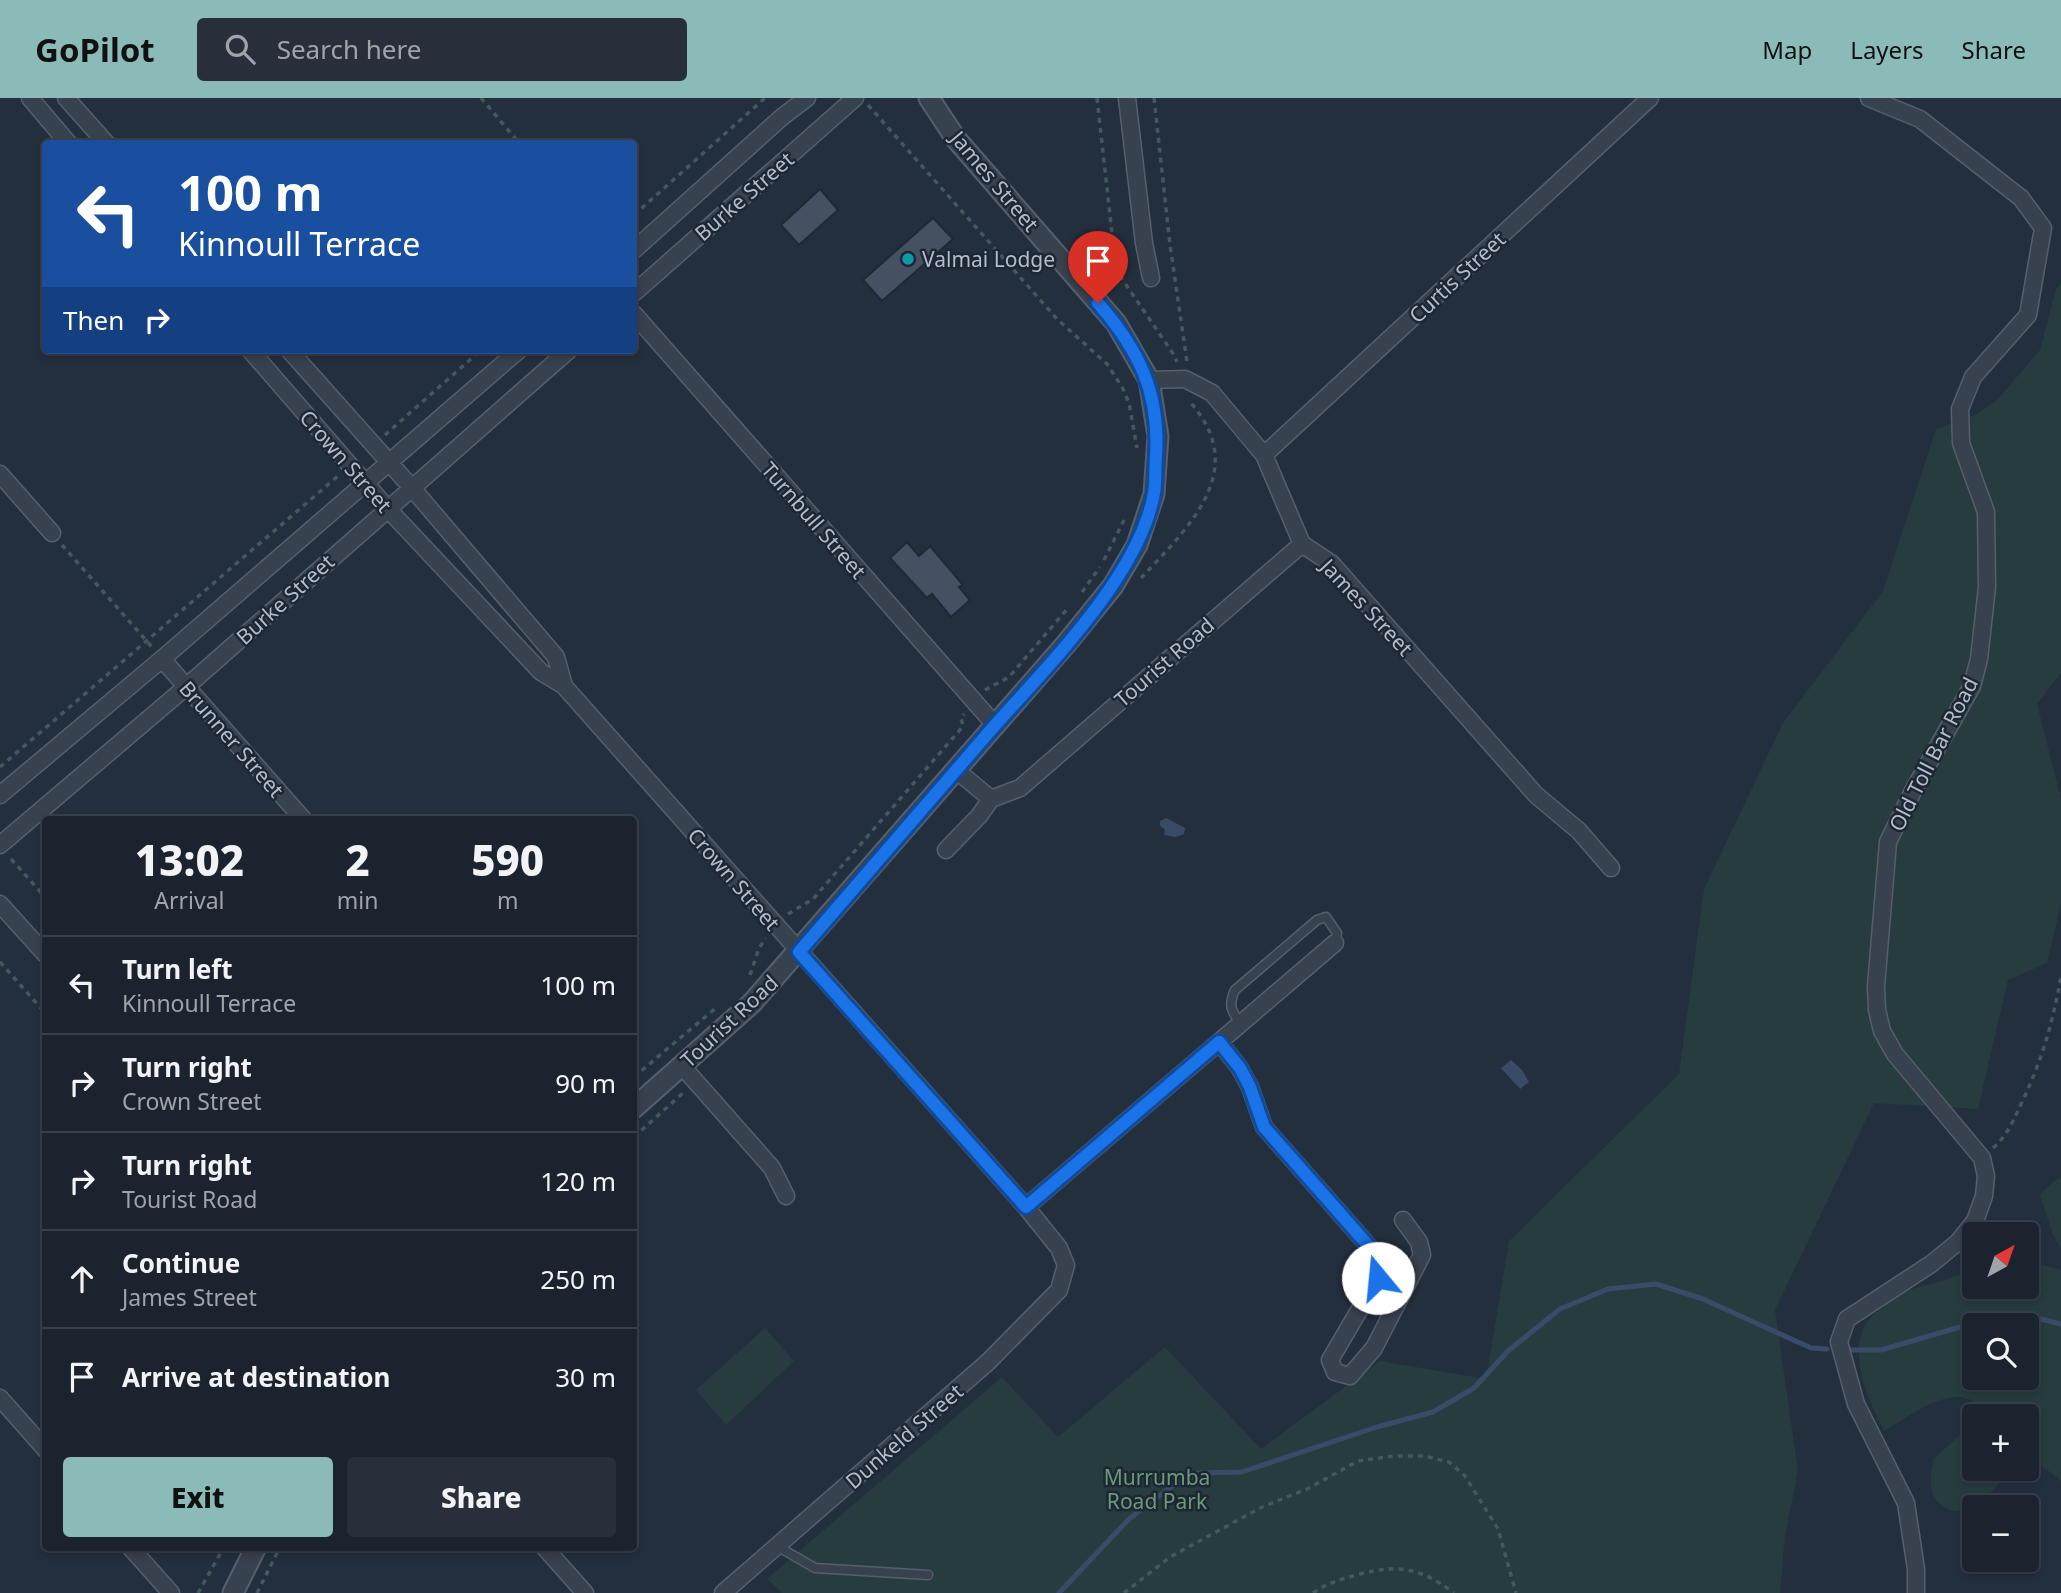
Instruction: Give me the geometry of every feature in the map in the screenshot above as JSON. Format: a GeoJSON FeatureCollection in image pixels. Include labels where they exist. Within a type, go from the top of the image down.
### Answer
{"type":"FeatureCollection","features":[{"type":"Feature","properties":{"kind":"street"},"geometry":{"type":"LineString","coordinates":[[30,98],[66,140]]}},
{"type":"Feature","properties":{"kind":"street"},"geometry":{"type":"LineString","coordinates":[[66,98],[103,140]]}},
{"type":"Feature","properties":{"kind":"street","name":"Burke Street"},"geometry":{"type":"LineString","coordinates":[[637,247],[782,117],[807,98]]}},
{"type":"Feature","properties":{"kind":"street","name":"Burke Street"},"geometry":{"type":"LineString","coordinates":[[637,290],[855,98]]}},
{"type":"Feature","properties":{"kind":"street","name":"James Street"},"geometry":{"type":"LineString","coordinates":[[929,98],[956,139],[1116,323],[1149,380],[1185,379],[1212,393],[1264,455],[1302,544],[1332,564],[1536,795],[1579,831],[1611,868]]}},
{"type":"Feature","properties":{"kind":"street"},"geometry":{"type":"LineString","coordinates":[[1127,98],[1144,243],[1151,278]]}},
{"type":"Feature","properties":{"kind":"street","name":"Curtis Street"},"geometry":{"type":"LineString","coordinates":[[1264,455],[1650,98]]}},
{"type":"Feature","properties":{"kind":"street","name":"Old Toll Bar Road"},"geometry":{"type":"LineString","coordinates":[[1870,98],[1920,119],[2021,198],[2043,228],[2028,315],[1973,377],[1960,409],[1961,443],[1986,512],[1987,587],[1979,659],[1972,686],[1913,791],[1888,842],[1876,985],[1877,1010],[1882,1031],[1895,1054],[1982,1158]]}},
{"type":"Feature","properties":{"kind":"street","name":"Turnbull Street"},"geometry":{"type":"LineString","coordinates":[[637,317],[995,725]]}},
{"type":"Feature","properties":{"kind":"street","name":"Crown Street"},"geometry":{"type":"LineString","coordinates":[[253,354],[387,508],[541,672],[564,686],[1026,1207],[1059,1248],[1066,1265]]}},
{"type":"Feature","properties":{"kind":"street","name":"Crown Street"},"geometry":{"type":"LineString","coordinates":[[293,354],[412,488],[556,657],[564,686]]}},
{"type":"Feature","properties":{"kind":"street","name":"Burke Street"},"geometry":{"type":"LineString","coordinates":[[0,795],[162,659],[514,354]]}},
{"type":"Feature","properties":{"kind":"street","name":"Burke Street"},"geometry":{"type":"LineString","coordinates":[[44,816],[387,508],[564,354]]}},
{"type":"Feature","properties":{"kind":"street","name":"Tourist Road"},"geometry":{"type":"LineString","coordinates":[[637,1105],[752,1003],[799,952],[1113,586],[1136,545],[1154,494],[1158,436],[1149,380]]}},
{"type":"Feature","properties":{"kind":"street"},"geometry":{"type":"LineString","coordinates":[[0,474],[52,533]]}},
{"type":"Feature","properties":{"kind":"street","name":"Tourist Road"},"geometry":{"type":"LineString","coordinates":[[946,850],[979,816],[991,799],[1020,788],[1302,544]]}},
{"type":"Feature","properties":{"kind":"street","name":"Brunner Street"},"geometry":{"type":"LineString","coordinates":[[162,659],[300,816]]}},
{"type":"Feature","properties":{"kind":"street"},"geometry":{"type":"LineString","coordinates":[[956,770],[991,799]]}},
{"type":"Feature","properties":{"kind":"street","name":"Burke Street"},"geometry":{"type":"LineString","coordinates":[[5,851],[42,817]]}},
{"type":"Feature","properties":{"kind":"street"},"geometry":{"type":"LineString","coordinates":[[0,904],[42,951]]}},
{"type":"Feature","properties":{"kind":"street"},"geometry":{"type":"LineString","coordinates":[[1026,1207],[1335,943]]}},
{"type":"Feature","properties":{"kind":"street"},"geometry":{"type":"LineString","coordinates":[[1219,1042],[1240,1068],[1250,1087],[1264,1127],[1380,1262],[1378,1278],[1331,1360],[1335,1372],[1350,1377],[1374,1348],[1422,1255],[1419,1242],[1403,1220]]}},
{"type":"Feature","properties":{"kind":"street"},"geometry":{"type":"LineString","coordinates":[[682,1066],[772,1168],[786,1196]]}},
{"type":"Feature","properties":{"kind":"street"},"geometry":{"type":"LineString","coordinates":[[1916,1593],[1916,1569],[1906,1503],[1856,1405],[1839,1342],[1847,1319],[1931,1264],[1958,1242],[1975,1221],[1984,1196],[1986,1176],[1982,1158]]}},
{"type":"Feature","properties":{"kind":"street","name":"Dunkeld Street"},"geometry":{"type":"LineString","coordinates":[[723,1593],[988,1362],[1059,1290],[1066,1265]]}},
{"type":"Feature","properties":{"kind":"street"},"geometry":{"type":"LineString","coordinates":[[0,1398],[42,1445]]}},
{"type":"Feature","properties":{"kind":"street"},"geometry":{"type":"LineString","coordinates":[[134,1551],[171,1593]]}},
{"type":"Feature","properties":{"kind":"street"},"geometry":{"type":"LineString","coordinates":[[233,1593],[254,1551]]}},
{"type":"Feature","properties":{"kind":"street"},"geometry":{"type":"LineString","coordinates":[[548,1551],[585,1593]]}},
{"type":"Feature","properties":{"kind":"lane"},"geometry":{"type":"LineString","coordinates":[[1241,1024],[1232,1011],[1230,1002],[1235,990],[1317,920],[1326,917],[1337,933],[1335,943]]}},
{"type":"Feature","properties":{"kind":"lane"},"geometry":{"type":"LineString","coordinates":[[777,1546],[815,1568],[928,1575]]}},
{"type":"Feature","properties":{"kind":"path"},"geometry":{"type":"LineString","coordinates":[[481,98],[517,140]]}},
{"type":"Feature","properties":{"kind":"path"},"geometry":{"type":"LineString","coordinates":[[637,212],[765,98]]}},
{"type":"Feature","properties":{"kind":"path"},"geometry":{"type":"LineString","coordinates":[[862,98],[1057,319],[1107,364],[1129,403],[1137,450]]}},
{"type":"Feature","properties":{"kind":"path"},"geometry":{"type":"LineString","coordinates":[[1097,98],[1116,270],[1177,362]]}},
{"type":"Feature","properties":{"kind":"path"},"geometry":{"type":"LineString","coordinates":[[1154,98],[1170,245],[1187,362]]}},
{"type":"Feature","properties":{"kind":"path"},"geometry":{"type":"LineString","coordinates":[[374,445],[476,354]]}},
{"type":"Feature","properties":{"kind":"path"},"geometry":{"type":"LineString","coordinates":[[0,766],[350,466]]}},
{"type":"Feature","properties":{"kind":"path"},"geometry":{"type":"LineString","coordinates":[[744,984],[750,976],[762,942],[790,912],[813,899],[959,731],[963,726],[961,718],[974,701],[989,686],[998,685],[1009,677],[1076,600],[1116,540],[1125,518]]}},
{"type":"Feature","properties":{"kind":"path"},"geometry":{"type":"LineString","coordinates":[[52,533],[162,659]]}},
{"type":"Feature","properties":{"kind":"path"},"geometry":{"type":"LineString","coordinates":[[5,851],[42,893]]}},
{"type":"Feature","properties":{"kind":"path"},"geometry":{"type":"LineString","coordinates":[[0,962],[42,1009]]}},
{"type":"Feature","properties":{"kind":"path"},"geometry":{"type":"LineString","coordinates":[[1982,1158],[2005,1138],[2035,1074],[2047,1045],[2061,977]]}},
{"type":"Feature","properties":{"kind":"path"},"geometry":{"type":"LineString","coordinates":[[637,1074],[724,1001]]}},
{"type":"Feature","properties":{"kind":"path"},"geometry":{"type":"LineString","coordinates":[[1124,1593],[1170,1557],[1262,1507],[1307,1489],[1358,1461],[1414,1456],[1449,1462],[1465,1476],[1498,1530],[1516,1593]]}},
{"type":"Feature","properties":{"kind":"path"},"geometry":{"type":"LineString","coordinates":[[198,1593],[222,1551]]}},
{"type":"Feature","properties":{"kind":"path"},"geometry":{"type":"LineString","coordinates":[[257,1593],[278,1551]]}},
{"type":"Feature","properties":{"kind":"path"},"geometry":{"type":"LineString","coordinates":[[1313,1593],[1335,1580],[1379,1568],[1403,1568],[1421,1574],[1454,1593]]}},
{"type":"Feature","properties":{"kind":"green space","name":"Murrumba Road Park"},"geometry":{"type":"Polygon","coordinates":[[[2061,284],[2061,673],[2037,704],[2061,799],[2061,904],[2047,963],[2008,980],[1978,1109],[1874,1103],[1775,1310],[1798,1471],[1785,1535],[1780,1593],[782,1593],[767,1579],[1002,1377],[1058,1437],[1165,1347],[1261,1449],[1380,1361],[1486,1379],[1509,1241],[1679,1074],[1704,889],[1783,723],[1883,591],[1936,429],[1975,415],[1997,400],[2040,350],[2056,289],[2061,284]]]}},
{"type":"Feature","properties":{"kind":"green space"},"geometry":{"type":"Polygon","coordinates":[[[2061,1177],[2061,1249],[2053,1235],[2040,1195],[2061,1177]]]}},
{"type":"Feature","properties":{"kind":"green space"},"geometry":{"type":"Polygon","coordinates":[[[2039,1263],[2061,1270],[2061,1481],[2039,1466],[2039,1404],[1975,1404],[1965,1398],[1954,1397],[1929,1405],[1884,1431],[1873,1408],[1860,1367],[1860,1340],[1864,1327],[1869,1319],[1902,1293],[1962,1273],[1962,1299],[2039,1299],[2039,1263]]]}},
{"type":"Feature","properties":{"kind":"green space"},"geometry":{"type":"Polygon","coordinates":[[[765,1328],[794,1361],[726,1425],[696,1390],[765,1328]]]}},
{"type":"Feature","properties":{"kind":"green space"},"geometry":{"type":"Polygon","coordinates":[[[1962,1434],[1962,1481],[2003,1481],[1988,1495],[1962,1495],[1962,1511],[1951,1510],[1936,1500],[1931,1489],[1934,1458],[1962,1434]]]}},
{"type":"Feature","properties":{"kind":"water"},"geometry":{"type":"Polygon","coordinates":[[[1166,818],[1185,828],[1184,834],[1176,837],[1164,835],[1165,830],[1160,826],[1160,821],[1166,818]]]}},
{"type":"Feature","properties":{"kind":"water"},"geometry":{"type":"Polygon","coordinates":[[[1511,1060],[1522,1070],[1529,1082],[1520,1089],[1501,1068],[1511,1060]]]}},
{"type":"Feature","properties":{"kind":"building"},"geometry":{"type":"Polygon","coordinates":[[[820,189],[838,210],[799,245],[781,225],[820,189]]]}},
{"type":"Feature","properties":{"kind":"building","name":"Valmai Lodge"},"geometry":{"type":"Polygon","coordinates":[[[933,218],[953,239],[882,301],[863,280],[933,218]]]}},
{"type":"Feature","properties":{"kind":"building"},"geometry":{"type":"Polygon","coordinates":[[[907,542],[919,556],[930,546],[963,585],[959,587],[970,600],[951,617],[932,594],[927,598],[890,558],[907,542]]]}},
{"type":"Feature","properties":{"kind":"waterway"},"geometry":{"type":"LineString","coordinates":[[1059,1593],[1129,1519],[1172,1486],[1198,1473],[1242,1472],[1377,1427],[1433,1412],[1474,1388],[1508,1351],[1560,1309],[1608,1289],[1656,1284],[1703,1299],[1811,1348],[1827,1349]]}},
{"type":"Feature","properties":{"kind":"waterway"},"geometry":{"type":"LineString","coordinates":[[1850,1350],[1881,1350],[1998,1316],[2041,1319],[2061,1324]]}},
{"type":"Feature","properties":{"kind":"place","name":"Valmai Lodge"},"geometry":{"type":"Point","coordinates":[908,259]}},
{"type":"Feature","properties":{"kind":"route"},"geometry":{"type":"LineString","coordinates":[[1098,303],[1116,323],[1149,380],[1158,436],[1154,494],[1136,545],[1113,586],[1066,644],[799,952],[1026,1207],[1219,1042],[1240,1068],[1250,1087],[1255,1109],[1264,1127],[1373,1251],[1380,1262],[1378,1278]]}}]}
